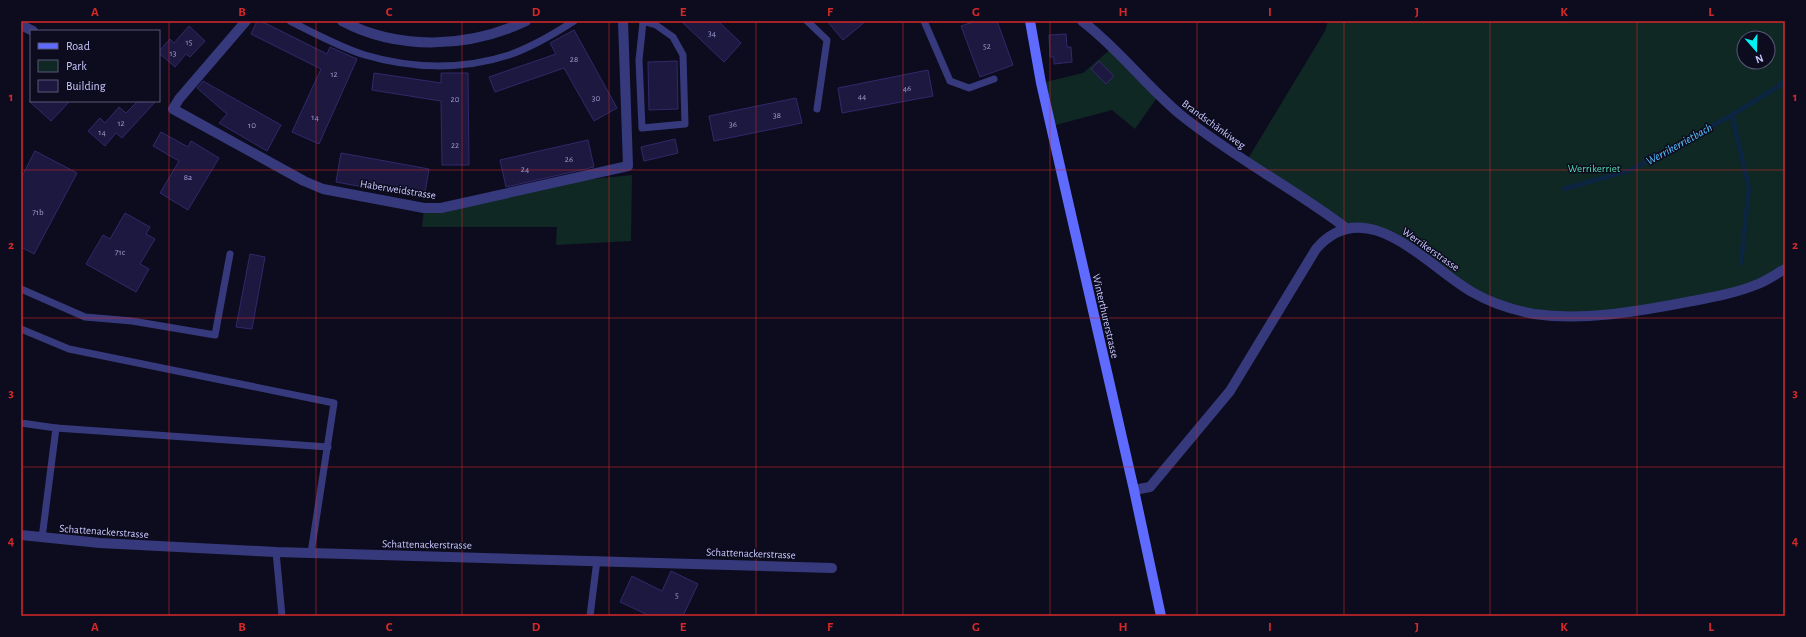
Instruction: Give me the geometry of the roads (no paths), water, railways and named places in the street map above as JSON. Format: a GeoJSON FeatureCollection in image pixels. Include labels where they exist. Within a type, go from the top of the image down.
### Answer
{"type":"FeatureCollection","features":[{"type":"Feature","properties":{"kind":"main road","name":"Winterthurerstrasse"},"geometry":{"type":"LineString","coordinates":[[1030,21],[1041,83],[1134,490],[1161,616]]}},
{"type":"Feature","properties":{"kind":"street","name":"Haberweidstrasse"},"geometry":{"type":"LineString","coordinates":[[246,21],[179,99],[173,109],[304,181],[323,189],[424,208],[441,208],[628,166],[623,21]]}},
{"type":"Feature","properties":{"kind":"street"},"geometry":{"type":"LineString","coordinates":[[342,21],[360,29],[384,36],[421,42],[449,42],[486,37],[526,21]]}},
{"type":"Feature","properties":{"kind":"street","name":"Brandschänkiweg"},"geometry":{"type":"LineString","coordinates":[[1082,21],[1104,40],[1158,96],[1187,120],[1257,169],[1323,211],[1346,228]]}},
{"type":"Feature","properties":{"kind":"street"},"geometry":{"type":"LineString","coordinates":[[21,25],[31,30]]}},
{"type":"Feature","properties":{"kind":"street","name":"Werrikerstrasse"},"geometry":{"type":"LineString","coordinates":[[1134,490],[1150,487],[1230,391],[1316,249],[1324,239],[1346,228],[1360,227],[1374,229],[1393,237],[1452,279],[1472,292],[1493,302],[1520,310],[1557,316],[1609,314],[1696,300],[1745,289],[1759,284],[1785,269]]}},
{"type":"Feature","properties":{"kind":"street","name":"Schattenackerstrasse"},"geometry":{"type":"LineString","coordinates":[[21,535],[42,538],[179,548],[276,552],[597,560],[832,568]]}},
{"type":"Feature","properties":{"kind":"lane"},"geometry":{"type":"LineString","coordinates":[[290,21],[363,55],[402,64],[449,66],[475,63],[510,54],[551,36],[574,21]]}},
{"type":"Feature","properties":{"kind":"lane"},"geometry":{"type":"LineString","coordinates":[[643,21],[656,24],[673,37],[683,55],[685,124],[642,128],[639,60],[643,21]]}},
{"type":"Feature","properties":{"kind":"lane"},"geometry":{"type":"LineString","coordinates":[[807,21],[827,40],[817,109]]}},
{"type":"Feature","properties":{"kind":"lane"},"geometry":{"type":"LineString","coordinates":[[924,21],[950,81],[969,88],[994,80]]}},
{"type":"Feature","properties":{"kind":"lane"},"geometry":{"type":"LineString","coordinates":[[21,289],[85,317],[132,321],[215,335],[230,254]]}},
{"type":"Feature","properties":{"kind":"lane"},"geometry":{"type":"LineString","coordinates":[[21,329],[69,349],[201,377],[334,402],[311,553]]}},
{"type":"Feature","properties":{"kind":"lane"},"geometry":{"type":"LineString","coordinates":[[21,423],[56,428],[328,447]]}},
{"type":"Feature","properties":{"kind":"lane"},"geometry":{"type":"LineString","coordinates":[[42,538],[56,428]]}},
{"type":"Feature","properties":{"kind":"lane"},"geometry":{"type":"LineString","coordinates":[[276,552],[282,616]]}},
{"type":"Feature","properties":{"kind":"lane"},"geometry":{"type":"LineString","coordinates":[[590,616],[597,560]]}},
{"type":"Feature","properties":{"kind":"waterway","name":"Werrikerrietbach"},"geometry":{"type":"LineString","coordinates":[[1564,189],[1631,170],[1732,115],[1779,86],[1785,80]]}},
{"type":"Feature","properties":{"kind":"waterway"},"geometry":{"type":"LineString","coordinates":[[1732,115],[1749,189],[1741,263]]}},
{"type":"Feature","properties":{"kind":"park label","name":"Werrikerriet"},"geometry":{"type":"Point","coordinates":[1594,168]}}]}
